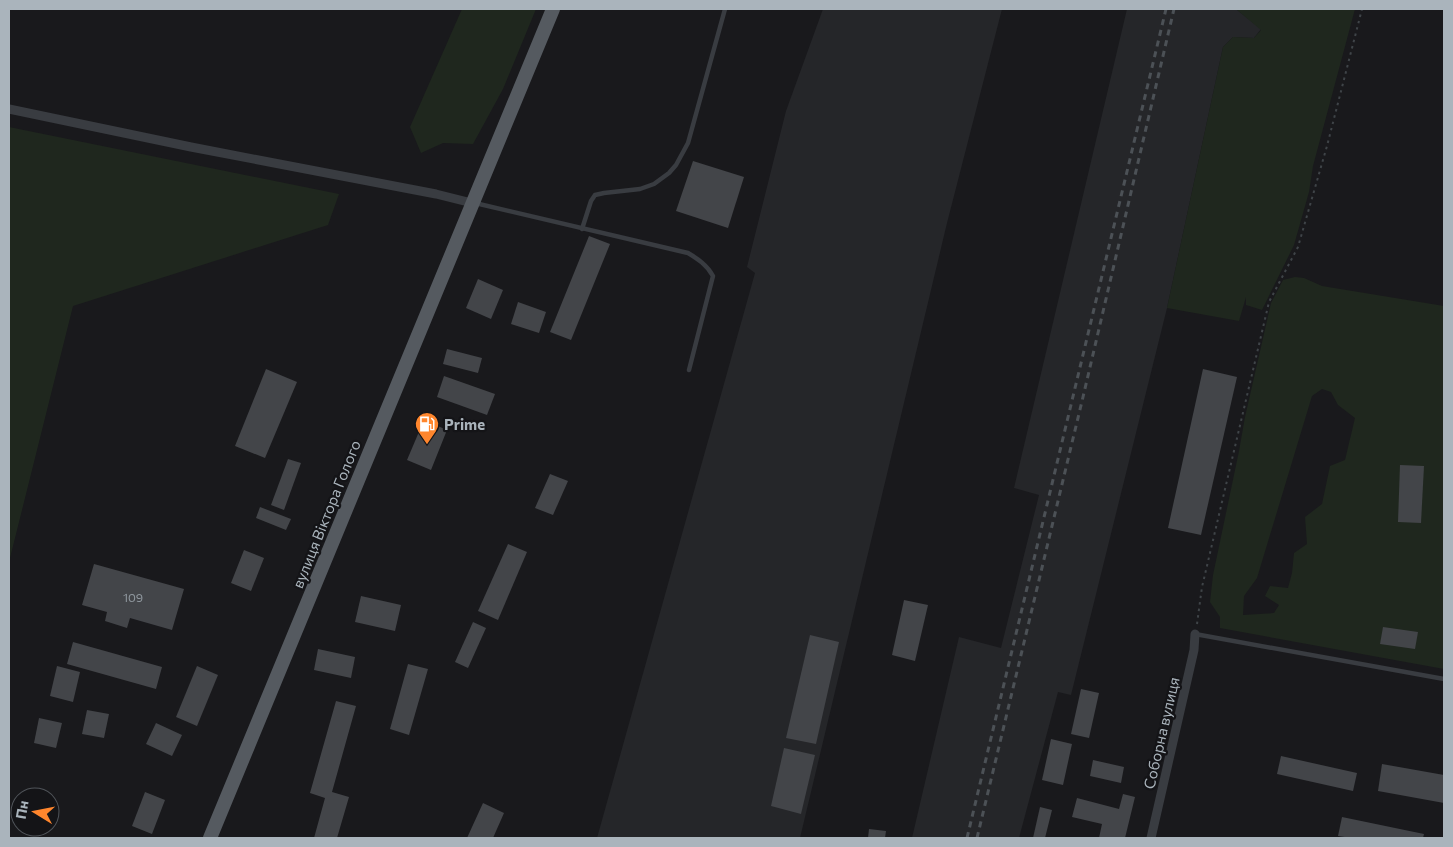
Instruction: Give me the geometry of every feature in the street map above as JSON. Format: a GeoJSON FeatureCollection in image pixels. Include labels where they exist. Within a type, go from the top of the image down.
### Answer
{"type":"FeatureCollection","features":[{"type":"Feature","properties":{"kind":"main road","name":"вулиця Віктора Голого"},"geometry":{"type":"LineString","coordinates":[[210,838],[552,9]]}},
{"type":"Feature","properties":{"kind":"street"},"geometry":{"type":"LineString","coordinates":[[9,109],[436,194],[472,203]]}},
{"type":"Feature","properties":{"kind":"street","name":"Соборна вулиця"},"geometry":{"type":"LineString","coordinates":[[1151,838],[1194,650],[1195,634]]}},
{"type":"Feature","properties":{"kind":"lane"},"geometry":{"type":"LineString","coordinates":[[582,228],[591,200],[595,196],[604,192],[640,189],[654,184],[676,165],[688,143],[724,9]]}},
{"type":"Feature","properties":{"kind":"lane"},"geometry":{"type":"LineString","coordinates":[[472,203],[688,253],[708,268],[713,276],[689,370]]}},
{"type":"Feature","properties":{"kind":"lane"},"geometry":{"type":"LineString","coordinates":[[1195,634],[1444,679]]}},
{"type":"Feature","properties":{"kind":"path"},"geometry":{"type":"LineString","coordinates":[[1195,634],[1202,587],[1269,302],[1298,247],[1327,146],[1362,9]]}},
{"type":"Feature","properties":{"kind":"shaded area"},"geometry":{"type":"Polygon","coordinates":[[[462,9],[536,9],[503,89],[473,144],[443,143],[421,153],[410,127],[462,9]]]}},
{"type":"Feature","properties":{"kind":"shaded area"},"geometry":{"type":"Polygon","coordinates":[[[823,9],[1002,9],[947,223],[800,838],[597,838],[755,273],[747,267],[786,111],[823,9]]]}},
{"type":"Feature","properties":{"kind":"shaded area"},"geometry":{"type":"Polygon","coordinates":[[[1127,9],[1236,9],[1261,29],[1254,38],[1233,37],[1223,47],[1167,308],[1071,695],[1058,692],[1019,838],[912,838],[959,637],[1001,648],[1039,495],[1014,488],[1127,9]]]}},
{"type":"Feature","properties":{"kind":"shaded area"},"geometry":{"type":"Polygon","coordinates":[[[1236,9],[1355,9],[1294,245],[1262,310],[1246,305],[1246,297],[1239,321],[1167,308],[1223,47],[1233,37],[1254,38],[1261,30],[1236,9]]]}},
{"type":"Feature","properties":{"kind":"shaded area"},"geometry":{"type":"Polygon","coordinates":[[[9,127],[339,194],[328,225],[73,306],[9,562],[9,127]]]}},
{"type":"Feature","properties":{"kind":"shaded area"},"geometry":{"type":"Polygon","coordinates":[[[1295,277],[1304,278],[1322,286],[1444,306],[1444,669],[1220,628],[1220,617],[1210,602],[1213,575],[1245,417],[1271,303],[1283,280],[1295,277]],[[1322,389],[1312,396],[1257,578],[1244,596],[1243,615],[1274,613],[1279,605],[1265,596],[1270,586],[1288,588],[1294,553],[1307,544],[1305,517],[1322,504],[1330,466],[1345,460],[1355,418],[1338,405],[1331,392],[1322,389]]]}},
{"type":"Feature","properties":{"kind":"building"},"geometry":{"type":"Polygon","coordinates":[[[693,161],[744,177],[728,228],[676,211],[693,161]]]}},
{"type":"Feature","properties":{"kind":"building"},"geometry":{"type":"Polygon","coordinates":[[[589,236],[610,244],[571,340],[550,332],[589,236]]]}},
{"type":"Feature","properties":{"kind":"building"},"geometry":{"type":"Polygon","coordinates":[[[478,279],[503,290],[491,319],[466,308],[478,279]]]}},
{"type":"Feature","properties":{"kind":"building"},"geometry":{"type":"Polygon","coordinates":[[[518,302],[546,312],[539,333],[511,324],[518,302]]]}},
{"type":"Feature","properties":{"kind":"building"},"geometry":{"type":"Polygon","coordinates":[[[447,349],[482,358],[478,373],[443,364],[447,349]]]}},
{"type":"Feature","properties":{"kind":"building"},"geometry":{"type":"Polygon","coordinates":[[[266,369],[297,382],[265,458],[235,446],[266,369]]]}},
{"type":"Feature","properties":{"kind":"building"},"geometry":{"type":"Polygon","coordinates":[[[1203,369],[1237,377],[1201,535],[1168,528],[1203,369]]]}},
{"type":"Feature","properties":{"kind":"building"},"geometry":{"type":"Polygon","coordinates":[[[444,376],[495,394],[487,415],[437,397],[444,376]]]}},
{"type":"Feature","properties":{"kind":"building","name":"Prime"},"geometry":{"type":"Polygon","coordinates":[[[424,420],[447,430],[431,470],[407,460],[424,420]]]}},
{"type":"Feature","properties":{"kind":"building"},"geometry":{"type":"Polygon","coordinates":[[[288,459],[301,463],[284,510],[271,505],[288,459]]]}},
{"type":"Feature","properties":{"kind":"building"},"geometry":{"type":"Polygon","coordinates":[[[1400,465],[1424,466],[1421,523],[1398,522],[1400,465]]]}},
{"type":"Feature","properties":{"kind":"building"},"geometry":{"type":"Polygon","coordinates":[[[550,474],[568,481],[553,515],[535,508],[550,474]]]}},
{"type":"Feature","properties":{"kind":"building"},"geometry":{"type":"Polygon","coordinates":[[[260,507],[291,519],[286,530],[256,518],[260,507]]]}},
{"type":"Feature","properties":{"kind":"building"},"geometry":{"type":"Polygon","coordinates":[[[508,544],[527,552],[498,620],[478,611],[508,544]]]}},
{"type":"Feature","properties":{"kind":"building"},"geometry":{"type":"Polygon","coordinates":[[[244,550],[264,558],[251,591],[231,583],[244,550]]]}},
{"type":"Feature","properties":{"kind":"building"},"geometry":{"type":"Polygon","coordinates":[[[94,564],[184,589],[172,630],[130,618],[127,628],[105,621],[107,612],[82,605],[94,564]]]}},
{"type":"Feature","properties":{"kind":"building"},"geometry":{"type":"Polygon","coordinates":[[[361,596],[401,605],[395,631],[355,622],[361,596]]]}},
{"type":"Feature","properties":{"kind":"building"},"geometry":{"type":"Polygon","coordinates":[[[904,600],[928,605],[915,661],[892,655],[904,600]]]}},
{"type":"Feature","properties":{"kind":"building"},"geometry":{"type":"Polygon","coordinates":[[[473,622],[486,628],[468,668],[455,662],[473,622]]]}},
{"type":"Feature","properties":{"kind":"building"},"geometry":{"type":"Polygon","coordinates":[[[1383,627],[1418,632],[1415,649],[1380,644],[1383,627]]]}},
{"type":"Feature","properties":{"kind":"building"},"geometry":{"type":"Polygon","coordinates":[[[810,635],[839,642],[816,744],[786,738],[810,635]]]}},
{"type":"Feature","properties":{"kind":"building"},"geometry":{"type":"Polygon","coordinates":[[[73,642],[162,667],[156,689],[67,664],[73,642]]]}},
{"type":"Feature","properties":{"kind":"building"},"geometry":{"type":"Polygon","coordinates":[[[318,649],[355,657],[351,678],[314,670],[318,649]]]}},
{"type":"Feature","properties":{"kind":"building"},"geometry":{"type":"Polygon","coordinates":[[[408,664],[428,669],[409,735],[390,729],[408,664]]]}},
{"type":"Feature","properties":{"kind":"building"},"geometry":{"type":"Polygon","coordinates":[[[57,666],[80,672],[73,702],[50,696],[57,666]]]}},
{"type":"Feature","properties":{"kind":"building"},"geometry":{"type":"Polygon","coordinates":[[[197,666],[218,675],[197,726],[176,717],[197,666]]]}},
{"type":"Feature","properties":{"kind":"building"},"geometry":{"type":"Polygon","coordinates":[[[1081,689],[1099,693],[1089,738],[1071,734],[1081,689]]]}},
{"type":"Feature","properties":{"kind":"building"},"geometry":{"type":"Polygon","coordinates":[[[336,701],[356,706],[332,792],[349,797],[337,838],[314,838],[325,798],[310,793],[336,701]]]}},
{"type":"Feature","properties":{"kind":"building"},"geometry":{"type":"Polygon","coordinates":[[[87,710],[109,714],[104,738],[82,734],[87,710]]]}},
{"type":"Feature","properties":{"kind":"building"},"geometry":{"type":"Polygon","coordinates":[[[39,718],[62,723],[56,748],[34,743],[39,718]]]}},
{"type":"Feature","properties":{"kind":"building"},"geometry":{"type":"Polygon","coordinates":[[[156,723],[182,735],[172,756],[146,744],[156,723]]]}},
{"type":"Feature","properties":{"kind":"building"},"geometry":{"type":"Polygon","coordinates":[[[1051,739],[1072,744],[1063,785],[1042,780],[1051,739]]]}},
{"type":"Feature","properties":{"kind":"building"},"geometry":{"type":"Polygon","coordinates":[[[784,748],[815,755],[801,814],[771,806],[784,748]]]}},
{"type":"Feature","properties":{"kind":"building"},"geometry":{"type":"Polygon","coordinates":[[[1281,756],[1357,773],[1353,791],[1277,774],[1281,756]]]}},
{"type":"Feature","properties":{"kind":"building"},"geometry":{"type":"Polygon","coordinates":[[[1093,760],[1124,767],[1121,783],[1090,776],[1093,760]]]}},
{"type":"Feature","properties":{"kind":"building"},"geometry":{"type":"Polygon","coordinates":[[[1382,764],[1444,775],[1444,803],[1378,791],[1382,764]]]}},
{"type":"Feature","properties":{"kind":"building"},"geometry":{"type":"Polygon","coordinates":[[[145,792],[165,800],[152,834],[132,826],[145,792]]]}},
{"type":"Feature","properties":{"kind":"building"},"geometry":{"type":"Polygon","coordinates":[[[1123,794],[1135,797],[1125,838],[1099,838],[1102,824],[1072,817],[1077,798],[1119,809],[1123,794]]]}},
{"type":"Feature","properties":{"kind":"building"},"geometry":{"type":"Polygon","coordinates":[[[483,803],[504,813],[493,838],[467,838],[483,803]]]}},
{"type":"Feature","properties":{"kind":"building"},"geometry":{"type":"Polygon","coordinates":[[[1040,807],[1052,810],[1045,838],[1033,838],[1040,807]]]}},
{"type":"Feature","properties":{"kind":"building"},"geometry":{"type":"Polygon","coordinates":[[[1342,817],[1424,834],[1423,838],[1351,838],[1338,836],[1342,817]]]}},
{"type":"Feature","properties":{"kind":"building"},"geometry":{"type":"Polygon","coordinates":[[[869,829],[886,831],[885,838],[868,838],[869,829]]]}},
{"type":"Feature","properties":{"kind":"railway"},"geometry":{"type":"LineString","coordinates":[[967,838],[1166,9]]}},
{"type":"Feature","properties":{"kind":"railway"},"geometry":{"type":"LineString","coordinates":[[977,838],[1174,9]]}},
{"type":"Feature","properties":{"kind":"place","name":"Prime"},"geometry":{"type":"Point","coordinates":[427,445]}}]}
